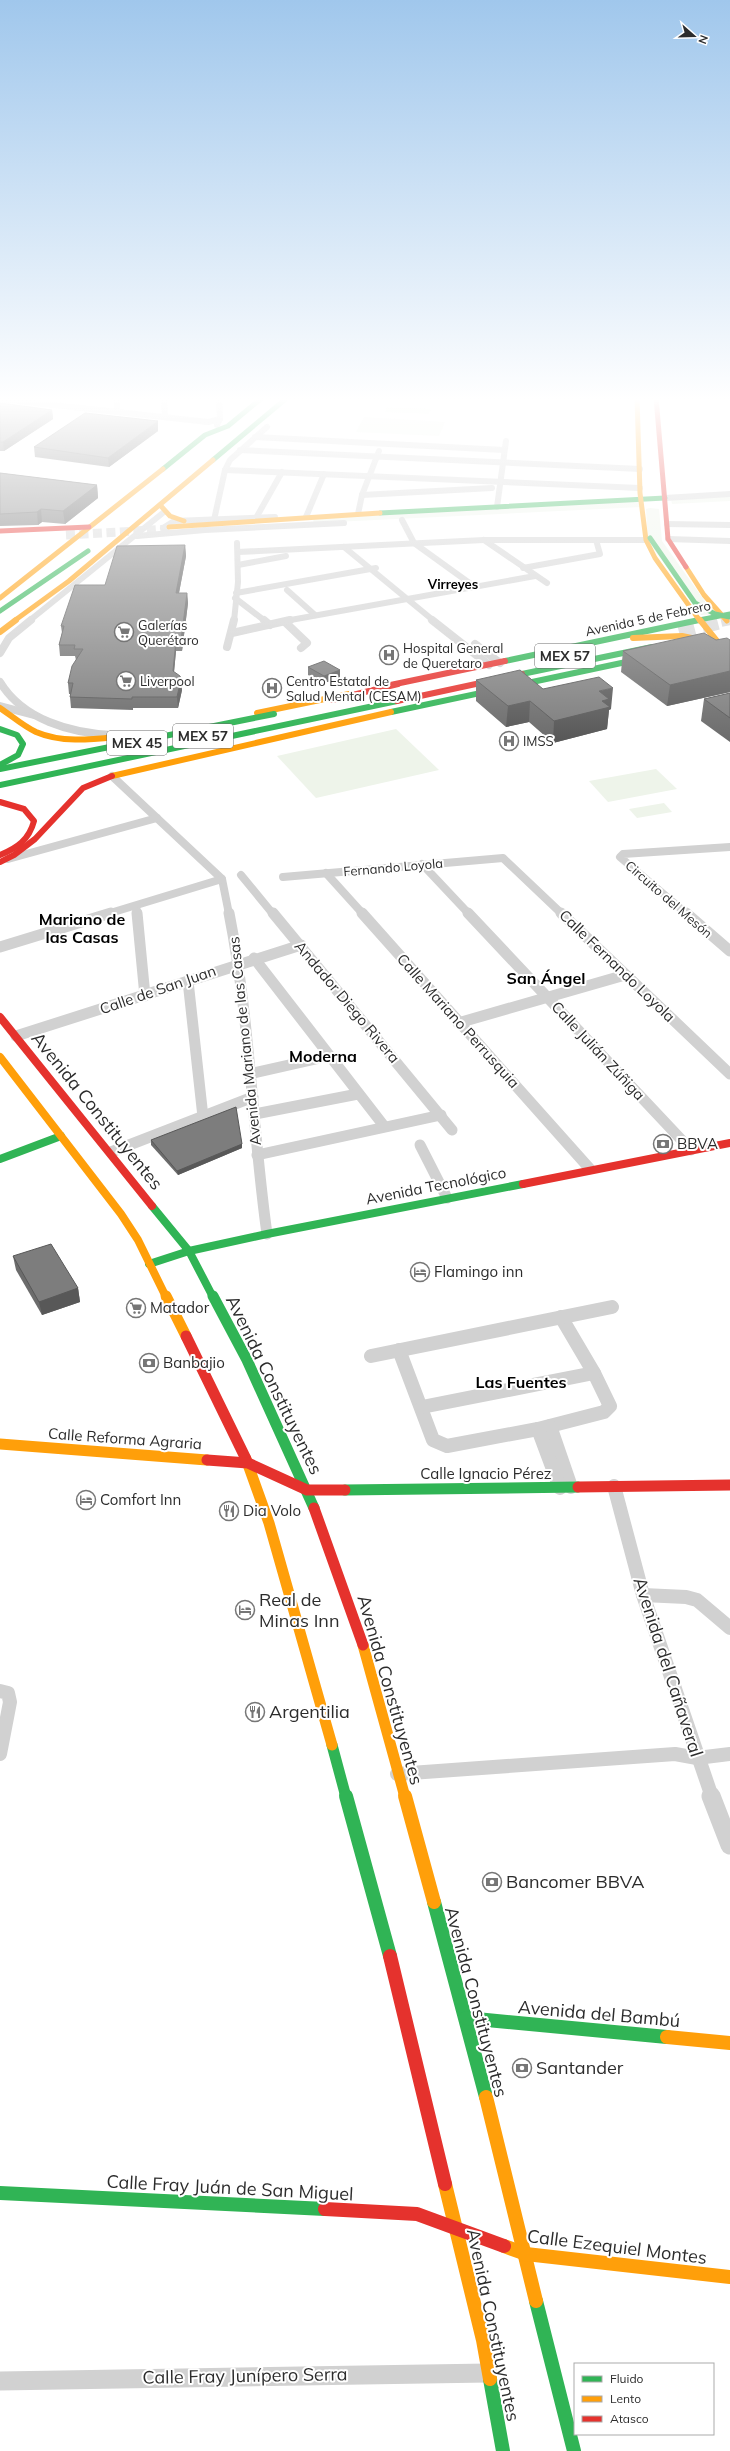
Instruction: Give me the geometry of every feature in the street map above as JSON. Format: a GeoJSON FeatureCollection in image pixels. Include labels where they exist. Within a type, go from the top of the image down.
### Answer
{"type":"FeatureCollection","features":[{"type":"Feature","properties":{"kind":"main road"},"geometry":{"type":"LineString","coordinates":[[1,536],[67,534],[89,527],[109,511]]}},
{"type":"Feature","properties":{"kind":"main road"},"geometry":{"type":"LineString","coordinates":[[0,619],[92,549],[138,511]]}},
{"type":"Feature","properties":{"kind":"main road"},"geometry":{"type":"LineString","coordinates":[[0,632],[69,581],[158,511]]}},
{"type":"Feature","properties":{"kind":"main road"},"geometry":{"type":"LineString","coordinates":[[166,511],[175,518],[184,520]]}},
{"type":"Feature","properties":{"kind":"main road"},"geometry":{"type":"LineString","coordinates":[[169,530],[306,517],[435,511]]}},
{"type":"Feature","properties":{"kind":"main road"},"geometry":{"type":"LineString","coordinates":[[169,530],[402,520],[483,511]]}},
{"type":"Feature","properties":{"kind":"main road"},"geometry":{"type":"LineString","coordinates":[[642,511],[647,537],[653,555],[716,643],[730,653]]}},
{"type":"Feature","properties":{"kind":"main road"},"geometry":{"type":"LineString","coordinates":[[666,511],[668,539],[704,595],[727,616],[730,625]]}},
{"type":"Feature","properties":{"kind":"main road"},"geometry":{"type":"LineString","coordinates":[[0,598],[67,534]]}},
{"type":"Feature","properties":{"kind":"main road"},"geometry":{"type":"LineString","coordinates":[[69,581],[135,537]]}},
{"type":"Feature","properties":{"kind":"main road"},"geometry":{"type":"LineString","coordinates":[[647,537],[695,603],[715,614],[727,616]]}},
{"type":"Feature","properties":{"kind":"main road"},"geometry":{"type":"LineString","coordinates":[[0,611],[53,573],[92,549]]}},
{"type":"Feature","properties":{"kind":"main road"},"geometry":{"type":"LineString","coordinates":[[653,555],[678,553]]}},
{"type":"Feature","properties":{"kind":"main road","name":"Avenida 5 de Febrero"},"geometry":{"type":"LineString","coordinates":[[0,775],[169,744],[489,665],[699,620],[727,616]]}},
{"type":"Feature","properties":{"kind":"main road"},"geometry":{"type":"LineString","coordinates":[[0,635],[11,624]]}},
{"type":"Feature","properties":{"kind":"main road","name":"Avenida 5 de Febrero"},"geometry":{"type":"LineString","coordinates":[[0,707],[36,732],[50,737],[85,740],[125,736],[199,725],[450,679],[679,632]]}},
{"type":"Feature","properties":{"kind":"main road"},"geometry":{"type":"LineString","coordinates":[[450,679],[524,661],[633,638],[663,634],[696,636],[730,646]]}},
{"type":"Feature","properties":{"kind":"main road","name":"Avenida 5 de Febrero"},"geometry":{"type":"LineString","coordinates":[[0,786],[406,700],[557,666],[688,644],[716,643],[730,640]]}},
{"type":"Feature","properties":{"kind":"main road"},"geometry":{"type":"LineString","coordinates":[[72,782],[112,776],[432,703],[660,655]]}},
{"type":"Feature","properties":{"kind":"main road","name":"MEX 57"},"geometry":{"type":"LineString","coordinates":[[450,679],[510,661]]}},
{"type":"Feature","properties":{"kind":"main road","name":"MEX 45"},"geometry":{"type":"LineString","coordinates":[[0,769],[401,687]]}},
{"type":"Feature","properties":{"kind":"main road","name":"MEX 45"},"geometry":{"type":"LineString","coordinates":[[0,786],[90,775],[290,732],[406,700]]}},
{"type":"Feature","properties":{"kind":"main road"},"geometry":{"type":"LineString","coordinates":[[0,775],[103,744],[199,725]]}},
{"type":"Feature","properties":{"kind":"main road"},"geometry":{"type":"LineString","coordinates":[[0,729],[17,735],[23,744],[18,755],[0,765]]}},
{"type":"Feature","properties":{"kind":"main road"},"geometry":{"type":"LineString","coordinates":[[2,859],[37,840],[79,791],[112,776]]}},
{"type":"Feature","properties":{"kind":"main road"},"geometry":{"type":"LineString","coordinates":[[0,794],[33,788]]}},
{"type":"Feature","properties":{"kind":"main road"},"geometry":{"type":"LineString","coordinates":[[0,802],[24,810],[34,821],[30,834],[24,842],[2,859]]}},
{"type":"Feature","properties":{"kind":"main road","name":"Avenida Constituyentes"},"geometry":{"type":"LineString","coordinates":[[0,1017],[189,1251],[247,1360],[307,1490],[361,1638],[397,1774],[466,2018],[574,2451]]}},
{"type":"Feature","properties":{"kind":"main road","name":"Avenida Constituyentes"},"geometry":{"type":"LineString","coordinates":[[0,1057],[121,1214],[138,1240],[248,1463],[269,1523],[379,1912],[490,2373],[503,2451]]}},
{"type":"Feature","properties":{"kind":"main road"},"geometry":{"type":"LineString","coordinates":[[0,1159],[61,1136]]}},
{"type":"Feature","properties":{"kind":"main road","name":"Avenida Tecnológico"},"geometry":{"type":"LineString","coordinates":[[149,1264],[189,1251],[267,1234],[730,1142]]}},
{"type":"Feature","properties":{"kind":"main road","name":"Calle Reforma Agraria"},"geometry":{"type":"LineString","coordinates":[[0,1444],[248,1463]]}},
{"type":"Feature","properties":{"kind":"main road","name":"Calle Ignacio Pérez"},"geometry":{"type":"LineString","coordinates":[[248,1463],[307,1490],[730,1485]]}},
{"type":"Feature","properties":{"kind":"main road","name":"Avenida del Bambú"},"geometry":{"type":"LineString","coordinates":[[466,2018],[730,2043]]}},
{"type":"Feature","properties":{"kind":"main road","name":"Calle Fray Juán de San Miguel"},"geometry":{"type":"LineString","coordinates":[[0,2193],[417,2214],[456,2228]]}},
{"type":"Feature","properties":{"kind":"main road","name":"Calle Ezequiel Montes"},"geometry":{"type":"LineString","coordinates":[[456,2228],[526,2254],[730,2277]]}},
{"type":"Feature","properties":{"kind":"street"},"geometry":{"type":"LineString","coordinates":[[0,653],[9,638],[135,537],[159,511]]}},
{"type":"Feature","properties":{"kind":"street"},"geometry":{"type":"LineString","coordinates":[[214,520],[216,511]]}},
{"type":"Feature","properties":{"kind":"street"},"geometry":{"type":"LineString","coordinates":[[256,518],[260,511]]}},
{"type":"Feature","properties":{"kind":"street"},"geometry":{"type":"LineString","coordinates":[[306,517],[308,511]]}},
{"type":"Feature","properties":{"kind":"street"},"geometry":{"type":"LineString","coordinates":[[169,530],[162,528],[168,523],[184,520],[294,518]]}},
{"type":"Feature","properties":{"kind":"street"},"geometry":{"type":"LineString","coordinates":[[402,520],[414,543],[475,587]]}},
{"type":"Feature","properties":{"kind":"street"},"geometry":{"type":"LineString","coordinates":[[668,524],[730,525]]}},
{"type":"Feature","properties":{"kind":"street"},"geometry":{"type":"LineString","coordinates":[[135,537],[169,530]]}},
{"type":"Feature","properties":{"kind":"street"},"geometry":{"type":"LineString","coordinates":[[238,565],[344,547],[484,540],[596,540],[647,537]]}},
{"type":"Feature","properties":{"kind":"street"},"geometry":{"type":"LineString","coordinates":[[668,539],[730,541]]}},
{"type":"Feature","properties":{"kind":"street"},"geometry":{"type":"LineString","coordinates":[[484,540],[522,568],[547,583]]}},
{"type":"Feature","properties":{"kind":"street"},"geometry":{"type":"LineString","coordinates":[[522,568],[600,554],[596,540]]}},
{"type":"Feature","properties":{"kind":"street"},"geometry":{"type":"LineString","coordinates":[[227,646],[232,633],[236,595],[238,565],[237,543]]}},
{"type":"Feature","properties":{"kind":"street"},"geometry":{"type":"LineString","coordinates":[[344,547],[404,598],[489,665]]}},
{"type":"Feature","properties":{"kind":"street"},"geometry":{"type":"LineString","coordinates":[[354,547],[500,663]]}},
{"type":"Feature","properties":{"kind":"street"},"geometry":{"type":"LineString","coordinates":[[238,552],[335,548]]}},
{"type":"Feature","properties":{"kind":"street"},"geometry":{"type":"LineString","coordinates":[[236,595],[380,568]]}},
{"type":"Feature","properties":{"kind":"street"},"geometry":{"type":"LineString","coordinates":[[232,633],[404,598],[535,576]]}},
{"type":"Feature","properties":{"kind":"street"},"geometry":{"type":"LineString","coordinates":[[287,590],[315,615]]}},
{"type":"Feature","properties":{"kind":"street"},"geometry":{"type":"LineString","coordinates":[[236,595],[270,625]]}},
{"type":"Feature","properties":{"kind":"street"},"geometry":{"type":"LineString","coordinates":[[285,622],[307,643],[301,648]]}},
{"type":"Feature","properties":{"kind":"street"},"geometry":{"type":"LineString","coordinates":[[0,682],[8,694],[43,717],[66,729],[77,732],[125,736]]}},
{"type":"Feature","properties":{"kind":"street"},"geometry":{"type":"LineString","coordinates":[[0,707],[43,717]]}},
{"type":"Feature","properties":{"kind":"street"},"geometry":{"type":"LineString","coordinates":[[0,947],[222,879],[112,776]]}},
{"type":"Feature","properties":{"kind":"street"},"geometry":{"type":"LineString","coordinates":[[2,859],[157,818]]}},
{"type":"Feature","properties":{"kind":"street","name":"Circuito del Mesón"},"geometry":{"type":"LineString","coordinates":[[728,849],[623,854],[620,857],[730,951]]}},
{"type":"Feature","properties":{"kind":"street","name":"Fernando Loyola"},"geometry":{"type":"LineString","coordinates":[[283,877],[503,858]]}},
{"type":"Feature","properties":{"kind":"street","name":"Calle Fernando Loyola"},"geometry":{"type":"LineString","coordinates":[[503,858],[730,1074]]}},
{"type":"Feature","properties":{"kind":"street","name":"Calle Julián Zúñiga"},"geometry":{"type":"LineString","coordinates":[[422,864],[692,1150]]}},
{"type":"Feature","properties":{"kind":"street","name":"Calle Mariano Perrusquia"},"geometry":{"type":"LineString","coordinates":[[326,873],[458,1023],[590,1169]]}},
{"type":"Feature","properties":{"kind":"street","name":"Andador Diego Rivera"},"geometry":{"type":"LineString","coordinates":[[241,875],[301,945],[452,1130]]}},
{"type":"Feature","properties":{"kind":"street","name":"Avenida Mariano de las Casas"},"geometry":{"type":"LineString","coordinates":[[222,879],[239,963],[249,1074],[255,1114],[257,1155],[267,1234]]}},
{"type":"Feature","properties":{"kind":"street"},"geometry":{"type":"LineString","coordinates":[[136,906],[145,996]]}},
{"type":"Feature","properties":{"kind":"street","name":"Calle de San Juan"},"geometry":{"type":"LineString","coordinates":[[16,1036],[145,996],[254,958],[301,945]]}},
{"type":"Feature","properties":{"kind":"street"},"geometry":{"type":"LineString","coordinates":[[254,958],[384,1126]]}},
{"type":"Feature","properties":{"kind":"street"},"geometry":{"type":"LineString","coordinates":[[458,1023],[625,975]]}},
{"type":"Feature","properties":{"kind":"street"},"geometry":{"type":"LineString","coordinates":[[188,981],[203,1117]]}},
{"type":"Feature","properties":{"kind":"street"},"geometry":{"type":"LineString","coordinates":[[249,1074],[329,1056]]}},
{"type":"Feature","properties":{"kind":"street"},"geometry":{"type":"LineString","coordinates":[[255,1114],[358,1094]]}},
{"type":"Feature","properties":{"kind":"street"},"geometry":{"type":"LineString","coordinates":[[110,1152],[253,1097]]}},
{"type":"Feature","properties":{"kind":"street"},"geometry":{"type":"LineString","coordinates":[[257,1155],[384,1126],[441,1115]]}},
{"type":"Feature","properties":{"kind":"street"},"geometry":{"type":"LineString","coordinates":[[420,1145],[447,1198]]}},
{"type":"Feature","properties":{"kind":"street"},"geometry":{"type":"LineString","coordinates":[[371,1356],[612,1307]]}},
{"type":"Feature","properties":{"kind":"street"},"geometry":{"type":"LineString","coordinates":[[399,1350],[422,1407],[433,1440],[441,1445],[544,1428],[608,1410],[609,1401],[562,1317]]}},
{"type":"Feature","properties":{"kind":"street"},"geometry":{"type":"LineString","coordinates":[[422,1407],[594,1373]]}},
{"type":"Feature","properties":{"kind":"street"},"geometry":{"type":"LineString","coordinates":[[544,1428],[565,1487]]}},
{"type":"Feature","properties":{"kind":"street","name":"Avenida del Cañaveral"},"geometry":{"type":"LineString","coordinates":[[614,1486],[643,1595],[697,1758],[730,1845]]}},
{"type":"Feature","properties":{"kind":"street"},"geometry":{"type":"LineString","coordinates":[[643,1595],[686,1597],[697,1600],[730,1628]]}},
{"type":"Feature","properties":{"kind":"street"},"geometry":{"type":"LineString","coordinates":[[0,1691],[8,1693],[10,1702],[0,1754]]}},
{"type":"Feature","properties":{"kind":"street"},"geometry":{"type":"LineString","coordinates":[[397,1774],[675,1754],[697,1758],[730,1754]]}},
{"type":"Feature","properties":{"kind":"street","name":"Calle Fray Junípero Serra"},"geometry":{"type":"LineString","coordinates":[[0,2381],[490,2373]]}},
{"type":"Feature","properties":{"kind":"shaded area"},"geometry":{"type":"Polygon","coordinates":[[[422,511],[551,511],[313,523],[314,517],[422,511]]]}},
{"type":"Feature","properties":{"kind":"shaded area"},"geometry":{"type":"Polygon","coordinates":[[[646,511],[659,511],[662,541],[714,614],[701,615],[648,541],[646,511]]]}},
{"type":"Feature","properties":{"kind":"shaded area"},"geometry":{"type":"Polygon","coordinates":[[[396,729],[439,770],[316,798],[277,756],[396,729]]]}},
{"type":"Feature","properties":{"kind":"shaded area"},"geometry":{"type":"Polygon","coordinates":[[[656,769],[677,789],[608,802],[589,781],[656,769]]]}},
{"type":"Feature","properties":{"kind":"shaded area"},"geometry":{"type":"Polygon","coordinates":[[[664,803],[672,812],[637,818],[629,809],[664,803]]]}},
{"type":"Feature","properties":{"kind":"building"},"geometry":{"type":"Polygon","coordinates":[[[0,511],[38,511],[37,512],[0,514],[0,511]]]}},
{"type":"Feature","properties":{"kind":"building","name":"Galerías Querétaro"},"geometry":{"type":"Polygon","coordinates":[[[185,545],[176,593],[187,593],[181,640],[176,640],[173,671],[180,676],[181,679],[177,697],[132,697],[132,699],[70,697],[73,683],[68,683],[72,666],[83,649],[74,649],[75,645],[59,645],[64,626],[61,626],[75,585],[105,585],[117,546],[185,545]]]}},
{"type":"Feature","properties":{"kind":"building"},"geometry":{"type":"Polygon","coordinates":[[[704,633],[716,640],[727,638],[730,640],[730,671],[670,685],[623,651],[704,633]]]}},
{"type":"Feature","properties":{"kind":"building"},"geometry":{"type":"Polygon","coordinates":[[[324,661],[340,670],[324,676],[308,667],[324,661]]]}},
{"type":"Feature","properties":{"kind":"building"},"geometry":{"type":"Polygon","coordinates":[[[520,670],[543,689],[599,677],[613,688],[599,691],[609,699],[602,701],[610,707],[554,721],[530,701],[508,706],[476,680],[520,670]]]}},
{"type":"Feature","properties":{"kind":"building"},"geometry":{"type":"Polygon","coordinates":[[[730,693],[730,718],[704,699],[730,693]]]}},
{"type":"Feature","properties":{"kind":"building"},"geometry":{"type":"Polygon","coordinates":[[[236,1107],[242,1144],[177,1171],[151,1140],[236,1107]]]}},
{"type":"Feature","properties":{"kind":"building"},"geometry":{"type":"Polygon","coordinates":[[[51,1244],[78,1288],[39,1302],[13,1256],[51,1244]]]}},
{"type":"Feature","properties":{"kind":"tunnel"},"geometry":{"type":"LineString","coordinates":[[66,535],[170,529]]}},
{"type":"Feature","properties":{"kind":"tunnel"},"geometry":{"type":"LineString","coordinates":[[721,621],[730,619]]}},
{"type":"Feature","properties":{"kind":"tunnel"},"geometry":{"type":"LineString","coordinates":[[679,632],[724,620]]}},
{"type":"Feature","properties":{"kind":"traffic: fast"},"geometry":{"type":"LineString","coordinates":[[380,513],[411,511]]}},
{"type":"Feature","properties":{"kind":"traffic: fast"},"geometry":{"type":"LineString","coordinates":[[650,538],[695,603],[715,614],[730,617]]}},
{"type":"Feature","properties":{"kind":"traffic: fast"},"geometry":{"type":"LineString","coordinates":[[0,611],[88,551]]}},
{"type":"Feature","properties":{"kind":"traffic: fast"},"geometry":{"type":"LineString","coordinates":[[505,661],[730,614]]}},
{"type":"Feature","properties":{"kind":"traffic: fast"},"geometry":{"type":"LineString","coordinates":[[522,674],[652,647]]}},
{"type":"Feature","properties":{"kind":"traffic: fast"},"geometry":{"type":"LineString","coordinates":[[391,712],[645,658]]}},
{"type":"Feature","properties":{"kind":"traffic: fast"},"geometry":{"type":"LineString","coordinates":[[0,785],[397,701]]}},
{"type":"Feature","properties":{"kind":"traffic: fast"},"geometry":{"type":"LineString","coordinates":[[0,769],[274,714]]}},
{"type":"Feature","properties":{"kind":"traffic: fast"},"geometry":{"type":"LineString","coordinates":[[0,729],[17,735],[23,744],[18,755],[0,765]]}},
{"type":"Feature","properties":{"kind":"traffic: fast"},"geometry":{"type":"LineString","coordinates":[[0,1159],[61,1136]]}},
{"type":"Feature","properties":{"kind":"traffic: fast"},"geometry":{"type":"LineString","coordinates":[[149,1264],[189,1251],[267,1234],[523,1184]]}},
{"type":"Feature","properties":{"kind":"traffic: fast"},"geometry":{"type":"LineString","coordinates":[[152,1206],[189,1251],[247,1360],[314,1508]]}},
{"type":"Feature","properties":{"kind":"traffic: fast"},"geometry":{"type":"LineString","coordinates":[[345,1490],[578,1487]]}},
{"type":"Feature","properties":{"kind":"traffic: fast"},"geometry":{"type":"LineString","coordinates":[[332,1745],[390,1956]]}},
{"type":"Feature","properties":{"kind":"traffic: fast"},"geometry":{"type":"LineString","coordinates":[[434,1902],[486,2097]]}},
{"type":"Feature","properties":{"kind":"traffic: fast"},"geometry":{"type":"LineString","coordinates":[[466,2018],[667,2037]]}},
{"type":"Feature","properties":{"kind":"traffic: fast"},"geometry":{"type":"LineString","coordinates":[[0,2193],[325,2209]]}},
{"type":"Feature","properties":{"kind":"traffic: fast"},"geometry":{"type":"LineString","coordinates":[[536,2301],[574,2451]]}},
{"type":"Feature","properties":{"kind":"traffic: fast"},"geometry":{"type":"LineString","coordinates":[[490,2379],[503,2451]]}},
{"type":"Feature","properties":{"kind":"traffic: slow"},"geometry":{"type":"LineString","coordinates":[[0,598],[109,511]]}},
{"type":"Feature","properties":{"kind":"traffic: slow"},"geometry":{"type":"LineString","coordinates":[[0,632],[69,581],[152,511]]}},
{"type":"Feature","properties":{"kind":"traffic: slow"},"geometry":{"type":"LineString","coordinates":[[166,511],[170,516],[184,521]]}},
{"type":"Feature","properties":{"kind":"traffic: slow"},"geometry":{"type":"LineString","coordinates":[[642,511],[646,540],[655,558],[695,615],[725,651]]}},
{"type":"Feature","properties":{"kind":"traffic: slow"},"geometry":{"type":"LineString","coordinates":[[169,527],[380,513]]}},
{"type":"Feature","properties":{"kind":"traffic: slow"},"geometry":{"type":"LineString","coordinates":[[686,567],[704,595],[727,621]]}},
{"type":"Feature","properties":{"kind":"traffic: slow"},"geometry":{"type":"LineString","coordinates":[[633,638],[682,636],[730,646]]}},
{"type":"Feature","properties":{"kind":"traffic: slow"},"geometry":{"type":"LineString","coordinates":[[257,713],[349,694]]}},
{"type":"Feature","properties":{"kind":"traffic: slow"},"geometry":{"type":"LineString","coordinates":[[0,708],[31,730],[58,739],[80,740],[125,736]]}},
{"type":"Feature","properties":{"kind":"traffic: slow"},"geometry":{"type":"LineString","coordinates":[[112,776],[391,712]]}},
{"type":"Feature","properties":{"kind":"traffic: slow"},"geometry":{"type":"LineString","coordinates":[[0,1057],[121,1214],[138,1240],[186,1336]]}},
{"type":"Feature","properties":{"kind":"traffic: slow"},"geometry":{"type":"LineString","coordinates":[[0,1444],[207,1460]]}},
{"type":"Feature","properties":{"kind":"traffic: slow"},"geometry":{"type":"LineString","coordinates":[[246,1459],[269,1523],[332,1745]]}},
{"type":"Feature","properties":{"kind":"traffic: slow"},"geometry":{"type":"LineString","coordinates":[[363,1645],[434,1902]]}},
{"type":"Feature","properties":{"kind":"traffic: slow"},"geometry":{"type":"LineString","coordinates":[[667,2037],[730,2043]]}},
{"type":"Feature","properties":{"kind":"traffic: slow"},"geometry":{"type":"LineString","coordinates":[[486,2097],[536,2301]]}},
{"type":"Feature","properties":{"kind":"traffic: slow"},"geometry":{"type":"LineString","coordinates":[[445,2184],[483,2340],[490,2379]]}},
{"type":"Feature","properties":{"kind":"traffic: slow"},"geometry":{"type":"LineString","coordinates":[[504,2246],[526,2254],[730,2277]]}},
{"type":"Feature","properties":{"kind":"traffic: jam"},"geometry":{"type":"LineString","coordinates":[[666,511],[668,539],[686,567]]}},
{"type":"Feature","properties":{"kind":"traffic: jam"},"geometry":{"type":"LineString","coordinates":[[0,531],[89,527]]}},
{"type":"Feature","properties":{"kind":"traffic: jam"},"geometry":{"type":"LineString","coordinates":[[381,687],[505,661]]}},
{"type":"Feature","properties":{"kind":"traffic: jam"},"geometry":{"type":"LineString","coordinates":[[397,701],[522,674]]}},
{"type":"Feature","properties":{"kind":"traffic: jam"},"geometry":{"type":"LineString","coordinates":[[332,700],[398,684]]}},
{"type":"Feature","properties":{"kind":"traffic: jam"},"geometry":{"type":"LineString","coordinates":[[0,862],[14,855],[35,839],[83,788],[112,776]]}},
{"type":"Feature","properties":{"kind":"traffic: jam"},"geometry":{"type":"LineString","coordinates":[[0,802],[24,809],[34,821],[30,833],[26,839],[17,847],[0,855]]}},
{"type":"Feature","properties":{"kind":"traffic: jam"},"geometry":{"type":"LineString","coordinates":[[0,1017],[152,1206]]}},
{"type":"Feature","properties":{"kind":"traffic: jam"},"geometry":{"type":"LineString","coordinates":[[523,1184],[730,1143]]}},
{"type":"Feature","properties":{"kind":"traffic: jam"},"geometry":{"type":"LineString","coordinates":[[186,1336],[246,1459]]}},
{"type":"Feature","properties":{"kind":"traffic: jam"},"geometry":{"type":"LineString","coordinates":[[207,1460],[248,1463],[307,1490],[345,1490]]}},
{"type":"Feature","properties":{"kind":"traffic: jam"},"geometry":{"type":"LineString","coordinates":[[578,1487],[730,1485]]}},
{"type":"Feature","properties":{"kind":"traffic: jam"},"geometry":{"type":"LineString","coordinates":[[314,1508],[363,1645]]}},
{"type":"Feature","properties":{"kind":"traffic: jam"},"geometry":{"type":"LineString","coordinates":[[390,1956],[445,2184]]}},
{"type":"Feature","properties":{"kind":"traffic: jam"},"geometry":{"type":"LineString","coordinates":[[325,2209],[417,2214],[504,2246]]}},
{"type":"Feature","properties":{"kind":"place","name":"Galerías Querétaro"},"geometry":{"type":"Point","coordinates":[124,632]}},
{"type":"Feature","properties":{"kind":"place","name":"Hospital General de Queretaro"},"geometry":{"type":"Point","coordinates":[389,655]}},
{"type":"Feature","properties":{"kind":"place","name":"Liverpool"},"geometry":{"type":"Point","coordinates":[126,681]}},
{"type":"Feature","properties":{"kind":"place","name":"Centro Estatal de Salud Mental (CESAM)"},"geometry":{"type":"Point","coordinates":[272,688]}},
{"type":"Feature","properties":{"kind":"place","name":"IMSS"},"geometry":{"type":"Point","coordinates":[509,741]}},
{"type":"Feature","properties":{"kind":"place","name":"BBVA"},"geometry":{"type":"Point","coordinates":[663,1144]}},
{"type":"Feature","properties":{"kind":"place","name":"Flamingo inn"},"geometry":{"type":"Point","coordinates":[420,1272]}},
{"type":"Feature","properties":{"kind":"place","name":"Matador"},"geometry":{"type":"Point","coordinates":[136,1308]}},
{"type":"Feature","properties":{"kind":"place","name":"Banbajio"},"geometry":{"type":"Point","coordinates":[149,1363]}},
{"type":"Feature","properties":{"kind":"place","name":"Comfort Inn"},"geometry":{"type":"Point","coordinates":[86,1500]}},
{"type":"Feature","properties":{"kind":"place","name":"Dia Volo"},"geometry":{"type":"Point","coordinates":[229,1511]}},
{"type":"Feature","properties":{"kind":"place","name":"Real de Minas Inn"},"geometry":{"type":"Point","coordinates":[245,1610]}},
{"type":"Feature","properties":{"kind":"place","name":"Argentilia"},"geometry":{"type":"Point","coordinates":[255,1712]}},
{"type":"Feature","properties":{"kind":"place","name":"Bancomer BBVA"},"geometry":{"type":"Point","coordinates":[492,1882]}},
{"type":"Feature","properties":{"kind":"place","name":"Santander"},"geometry":{"type":"Point","coordinates":[522,2068]}},
{"type":"Feature","properties":{"kind":"district","name":"Virreyes"},"geometry":{"type":"Point","coordinates":[453,584]}},
{"type":"Feature","properties":{"kind":"district","name":"Mariano de las Casas"},"geometry":{"type":"Point","coordinates":[82,928]}},
{"type":"Feature","properties":{"kind":"district","name":"San Ángel"},"geometry":{"type":"Point","coordinates":[546,978]}},
{"type":"Feature","properties":{"kind":"district","name":"Moderna"},"geometry":{"type":"Point","coordinates":[323,1056]}},
{"type":"Feature","properties":{"kind":"district","name":"Las Fuentes"},"geometry":{"type":"Point","coordinates":[521,1382]}}]}
